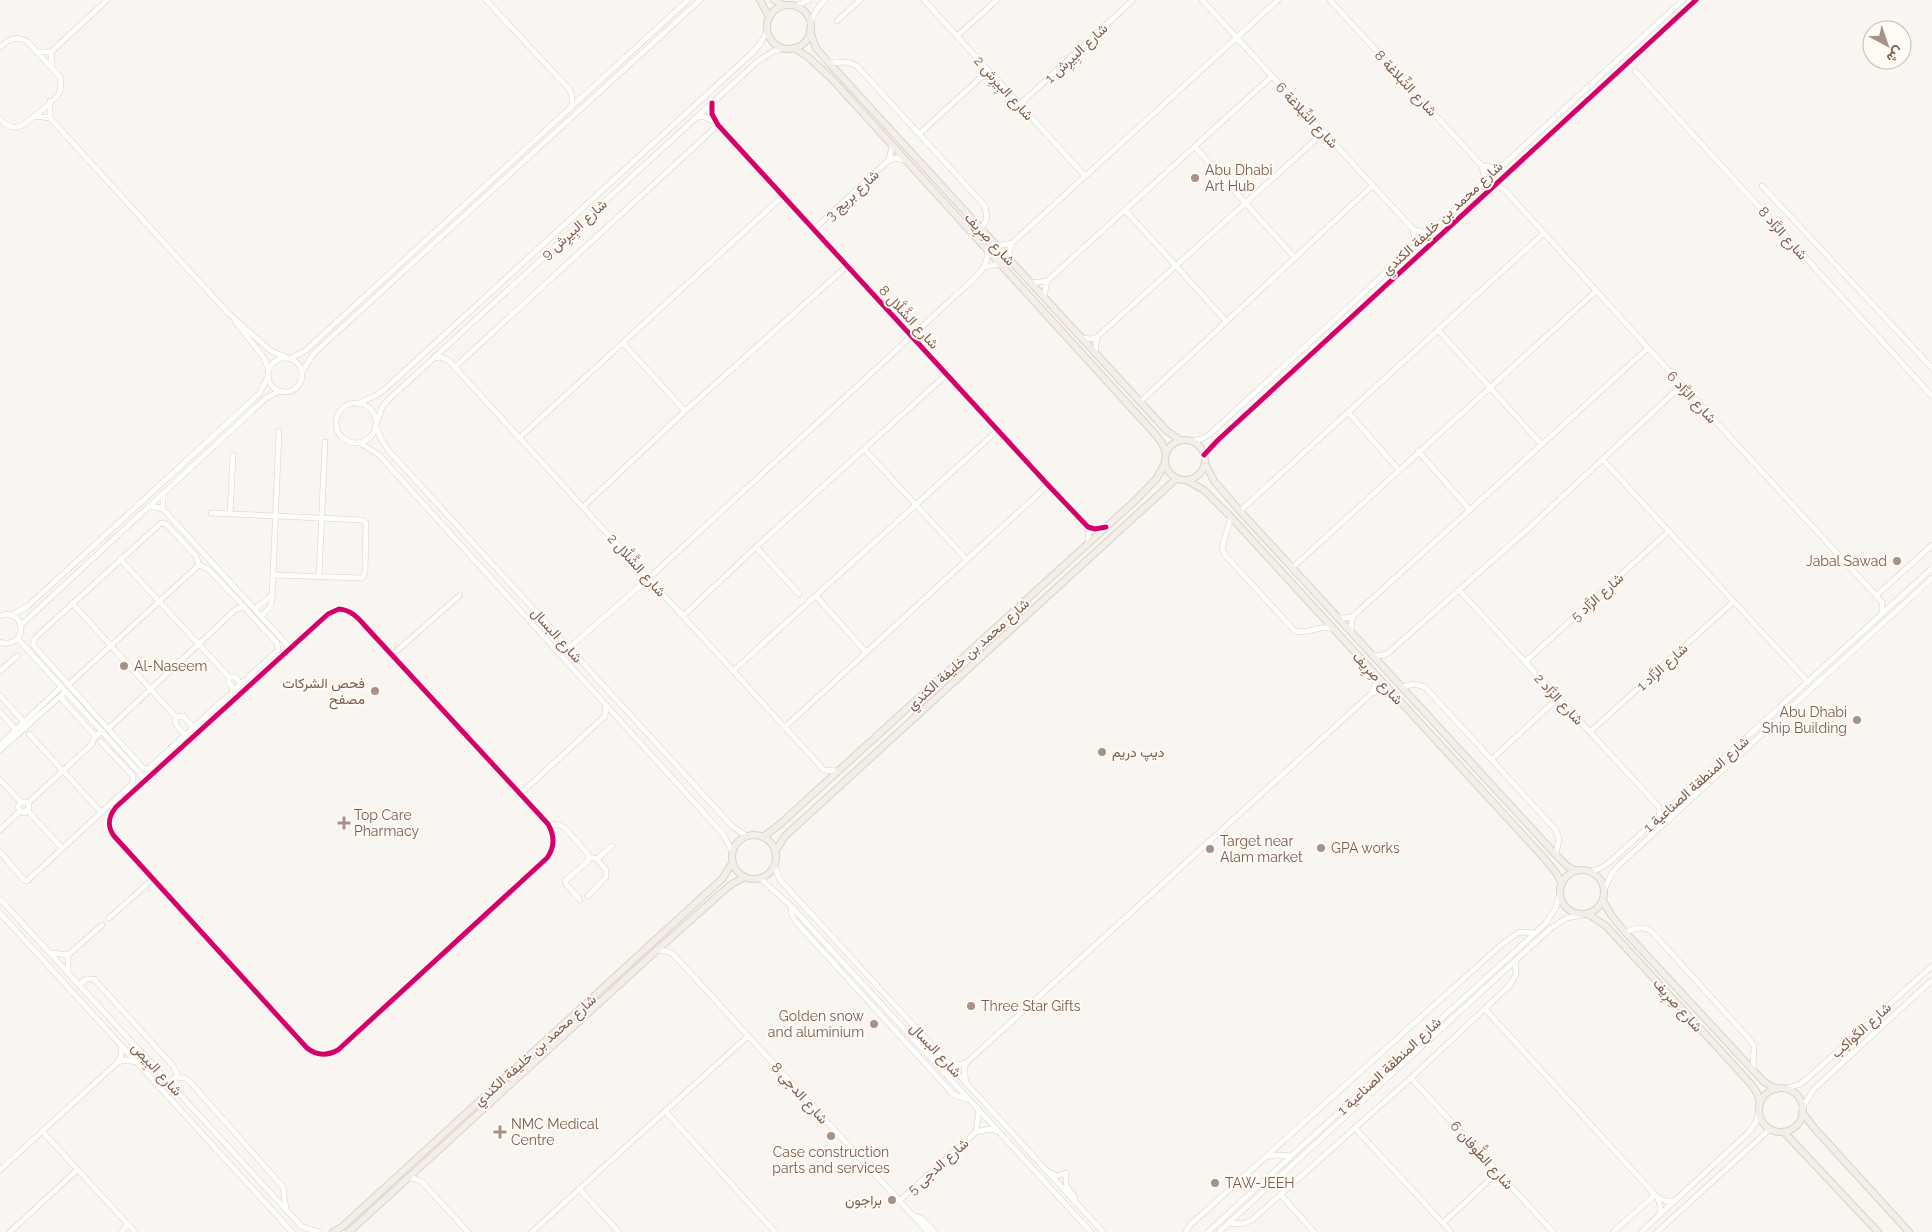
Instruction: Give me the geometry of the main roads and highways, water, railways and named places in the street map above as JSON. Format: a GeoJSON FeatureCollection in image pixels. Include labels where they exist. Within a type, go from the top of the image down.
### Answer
{"type":"FeatureCollection","features":[{"type":"Feature","properties":{"kind":"main road"},"geometry":{"type":"LineString","coordinates":[[760,0],[769,17]]}},
{"type":"Feature","properties":{"kind":"main road"},"geometry":{"type":"LineString","coordinates":[[774,0],[803,10],[810,22],[810,31],[804,42],[794,48],[783,48],[773,42],[767,32],[769,17],[775,10],[784,5]]}},
{"type":"Feature","properties":{"kind":"main road","name":"شارع صِرِيف"},"geometry":{"type":"LineString","coordinates":[[810,31],[816,48],[829,63],[1140,402],[1167,431],[1180,440]]}},
{"type":"Feature","properties":{"kind":"main road","name":"شارع صِرِيف"},"geometry":{"type":"LineString","coordinates":[[794,48],[813,60],[892,146],[1155,434],[1162,443],[1166,453]]}},
{"type":"Feature","properties":{"kind":"main road"},"geometry":{"type":"LineString","coordinates":[[1180,440],[1192,441],[1202,449],[1204,455],[1204,463],[1198,474],[1186,480],[1176,478],[1171,474],[1165,463],[1169,447],[1180,440]]}},
{"type":"Feature","properties":{"kind":"main road","name":"شارع محمد بن خليفة الكندي"},"geometry":{"type":"LineString","coordinates":[[763,837],[775,829],[1149,488],[1158,478],[1165,463]]}},
{"type":"Feature","properties":{"kind":"main road","name":"شارع صِرِيف"},"geometry":{"type":"LineString","coordinates":[[1204,463],[1214,482],[1240,511],[1556,856],[1576,871]]}},
{"type":"Feature","properties":{"kind":"main road","name":"شارع محمد بن خليفة الكندي"},"geometry":{"type":"LineString","coordinates":[[775,852],[785,836],[1176,478]]}},
{"type":"Feature","properties":{"kind":"main road","name":"شارع صِرِيف"},"geometry":{"type":"LineString","coordinates":[[1186,480],[1204,490],[1230,517],[1545,859],[1558,874],[1562,884]]}},
{"type":"Feature","properties":{"kind":"main road"},"geometry":{"type":"LineString","coordinates":[[746,836],[763,837],[775,852],[774,865],[766,875],[760,878],[744,877],[732,863],[732,851],[735,844],[746,836]]}},
{"type":"Feature","properties":{"kind":"main road","name":"شارع محمد بن خليفة الكندي"},"geometry":{"type":"LineString","coordinates":[[333,1232],[342,1227],[723,878],[732,863]]}},
{"type":"Feature","properties":{"kind":"main road"},"geometry":{"type":"LineString","coordinates":[[1576,871],[1590,872],[1600,879],[1604,890],[1603,901],[1599,906],[1585,914],[1569,910],[1561,899],[1562,884],[1566,878],[1576,871]]}},
{"type":"Feature","properties":{"kind":"main road","name":"شارع محمد بن خليفة الكندي"},"geometry":{"type":"LineString","coordinates":[[349,1232],[656,950],[732,883],[744,877]]}},
{"type":"Feature","properties":{"kind":"main road","name":"شارع صِرِيف"},"geometry":{"type":"LineString","coordinates":[[1603,901],[1611,915],[1625,932],[1753,1071],[1764,1082],[1776,1089]]}},
{"type":"Feature","properties":{"kind":"main road","name":"شارع صِرِيف"},"geometry":{"type":"LineString","coordinates":[[1585,914],[1606,926],[1751,1084],[1757,1093],[1759,1107]]}},
{"type":"Feature","properties":{"kind":"main road"},"geometry":{"type":"LineString","coordinates":[[1878,1232],[1784,1132],[1770,1129],[1762,1121],[1759,1107],[1764,1096],[1776,1089],[1785,1089],[1797,1096],[1802,1110],[1821,1136],[1909,1232]]}},
{"type":"Feature","properties":{"kind":"main road"},"geometry":{"type":"LineString","coordinates":[[1784,1132],[1794,1127],[1801,1118],[1802,1110]]}},
{"type":"Feature","properties":{"kind":"place","name":"Abu Dhabi Art Hub"},"geometry":{"type":"Point","coordinates":[1195,178]}},
{"type":"Feature","properties":{"kind":"place","name":"Jabal Sawad"},"geometry":{"type":"Point","coordinates":[1897,561]}},
{"type":"Feature","properties":{"kind":"place","name":"Al-Naseem"},"geometry":{"type":"Point","coordinates":[124,666]}},
{"type":"Feature","properties":{"kind":"place","name":"فحص الشركات مصفح"},"geometry":{"type":"Point","coordinates":[375,691]}},
{"type":"Feature","properties":{"kind":"place","name":"Abu Dhabi Ship Building"},"geometry":{"type":"Point","coordinates":[1857,720]}},
{"type":"Feature","properties":{"kind":"place","name":"دیپ دریم"},"geometry":{"type":"Point","coordinates":[1102,752]}},
{"type":"Feature","properties":{"kind":"place","name":"Top Care Pharmacy"},"geometry":{"type":"Point","coordinates":[344,823]}},
{"type":"Feature","properties":{"kind":"place","name":"GPA works"},"geometry":{"type":"Point","coordinates":[1321,848]}},
{"type":"Feature","properties":{"kind":"place","name":"Target near Alam market"},"geometry":{"type":"Point","coordinates":[1210,849]}},
{"type":"Feature","properties":{"kind":"place","name":"Three Star Gifts"},"geometry":{"type":"Point","coordinates":[971,1006]}},
{"type":"Feature","properties":{"kind":"place","name":"Golden snow and aluminium"},"geometry":{"type":"Point","coordinates":[874,1024]}},
{"type":"Feature","properties":{"kind":"place","name":"NMC Medical Centre"},"geometry":{"type":"Point","coordinates":[500,1132]}},
{"type":"Feature","properties":{"kind":"place","name":"Case construction parts and services"},"geometry":{"type":"Point","coordinates":[831,1136]}},
{"type":"Feature","properties":{"kind":"place","name":"TAW-JEEH"},"geometry":{"type":"Point","coordinates":[1215,1183]}},
{"type":"Feature","properties":{"kind":"place","name":"براجون"},"geometry":{"type":"Point","coordinates":[892,1200]}}]}
